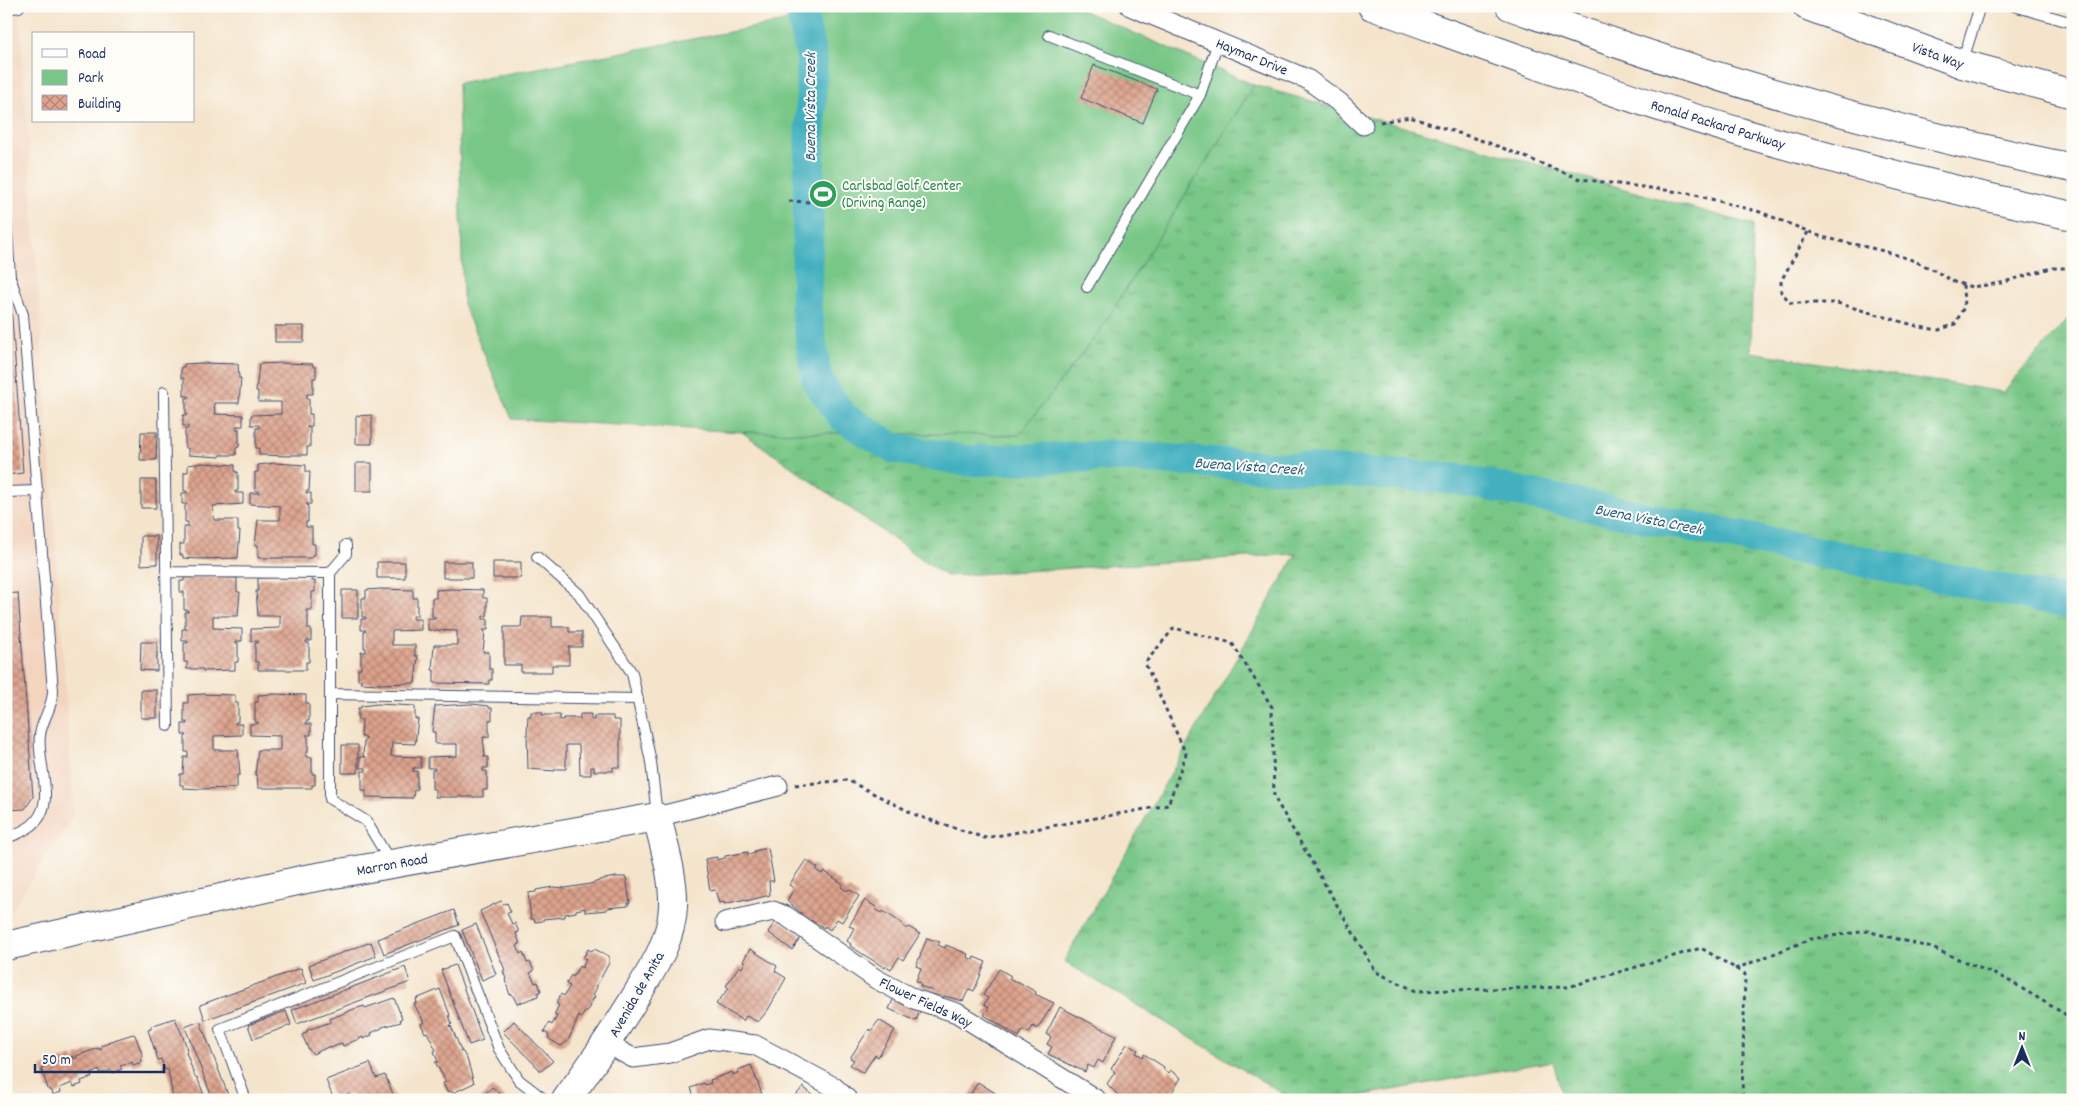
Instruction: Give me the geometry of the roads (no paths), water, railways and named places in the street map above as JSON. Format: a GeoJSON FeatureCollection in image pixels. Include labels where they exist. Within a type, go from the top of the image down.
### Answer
{"type":"FeatureCollection","features":[{"type":"Feature","properties":{"kind":"main road","name":"Ronald Packard Parkway"},"geometry":{"type":"LineString","coordinates":[[1372,6],[1654,105],[1743,133],[1916,181],[2073,216]]}},
{"type":"Feature","properties":{"kind":"main road"},"geometry":{"type":"LineString","coordinates":[[1510,6],[1682,64],[1822,106],[1920,133],[2073,168]]}},
{"type":"Feature","properties":{"kind":"main road","name":"Vista Way"},"geometry":{"type":"LineString","coordinates":[[1807,6],[1962,64],[2073,94]]}},
{"type":"Feature","properties":{"kind":"main road","name":"Marron Road"},"geometry":{"type":"LineString","coordinates":[[6,946],[306,879],[657,817]]}},
{"type":"Feature","properties":{"kind":"main road","name":"Avenida de Anita"},"geometry":{"type":"LineString","coordinates":[[566,1100],[608,1044],[659,958],[670,930],[673,906],[670,870],[657,817]]}},
{"type":"Feature","properties":{"kind":"street","name":"Haymar Drive"},"geometry":{"type":"LineString","coordinates":[[1130,6],[1307,79],[1340,103],[1363,125]]}},
{"type":"Feature","properties":{"kind":"street","name":"Marron Road"},"geometry":{"type":"LineString","coordinates":[[657,817],[778,786]]}},
{"type":"Feature","properties":{"kind":"street","name":"Flower Fields Way"},"geometry":{"type":"LineString","coordinates":[[725,922],[773,911],[786,916],[876,979],[914,999],[957,1013],[1097,1100]]}},
{"type":"Feature","properties":{"kind":"street"},"geometry":{"type":"LineString","coordinates":[[608,1044],[633,1058],[670,1053],[709,1039],[755,1045],[834,1087],[848,1100]]}},
{"type":"Feature","properties":{"kind":"lane"},"geometry":{"type":"LineString","coordinates":[[1962,64],[1980,6]]}},
{"type":"Feature","properties":{"kind":"lane"},"geometry":{"type":"LineString","coordinates":[[2014,6],[2073,23]]}},
{"type":"Feature","properties":{"kind":"lane"},"geometry":{"type":"LineString","coordinates":[[6,10],[20,7]]}},
{"type":"Feature","properties":{"kind":"lane"},"geometry":{"type":"LineString","coordinates":[[1049,35],[1200,95]]}},
{"type":"Feature","properties":{"kind":"lane"},"geometry":{"type":"LineString","coordinates":[[1086,287],[1200,95],[1218,42]]}},
{"type":"Feature","properties":{"kind":"lane"},"geometry":{"type":"LineString","coordinates":[[6,214],[10,286],[23,315],[53,691],[53,698],[40,736],[45,806],[35,822],[24,831],[6,837]]}},
{"type":"Feature","properties":{"kind":"lane"},"geometry":{"type":"LineString","coordinates":[[164,392],[168,726]]}},
{"type":"Feature","properties":{"kind":"lane"},"geometry":{"type":"LineString","coordinates":[[6,492],[38,491]]}},
{"type":"Feature","properties":{"kind":"lane"},"geometry":{"type":"LineString","coordinates":[[346,545],[346,554],[330,573],[330,799],[366,821],[391,864]]}},
{"type":"Feature","properties":{"kind":"lane"},"geometry":{"type":"LineString","coordinates":[[537,558],[580,594],[632,673],[651,762],[657,817]]}},
{"type":"Feature","properties":{"kind":"lane"},"geometry":{"type":"LineString","coordinates":[[166,572],[330,573]]}},
{"type":"Feature","properties":{"kind":"lane"},"geometry":{"type":"LineString","coordinates":[[330,694],[638,699]]}},
{"type":"Feature","properties":{"kind":"lane"},"geometry":{"type":"LineString","coordinates":[[246,1100],[220,1029],[455,936],[499,1049],[519,1080],[544,1100]]}},
{"type":"Feature","properties":{"kind":"waterway","name":"Buena Vista Creek"},"geometry":{"type":"LineString","coordinates":[[800,6],[812,59],[806,308],[817,380],[843,417],[893,448],[968,461],[1112,456],[1456,479],[2073,604]]}},
{"type":"Feature","properties":{"kind":"place","name":"Carlsbad Golf Center (Driving Range)"},"geometry":{"type":"Point","coordinates":[823,194]}}]}
